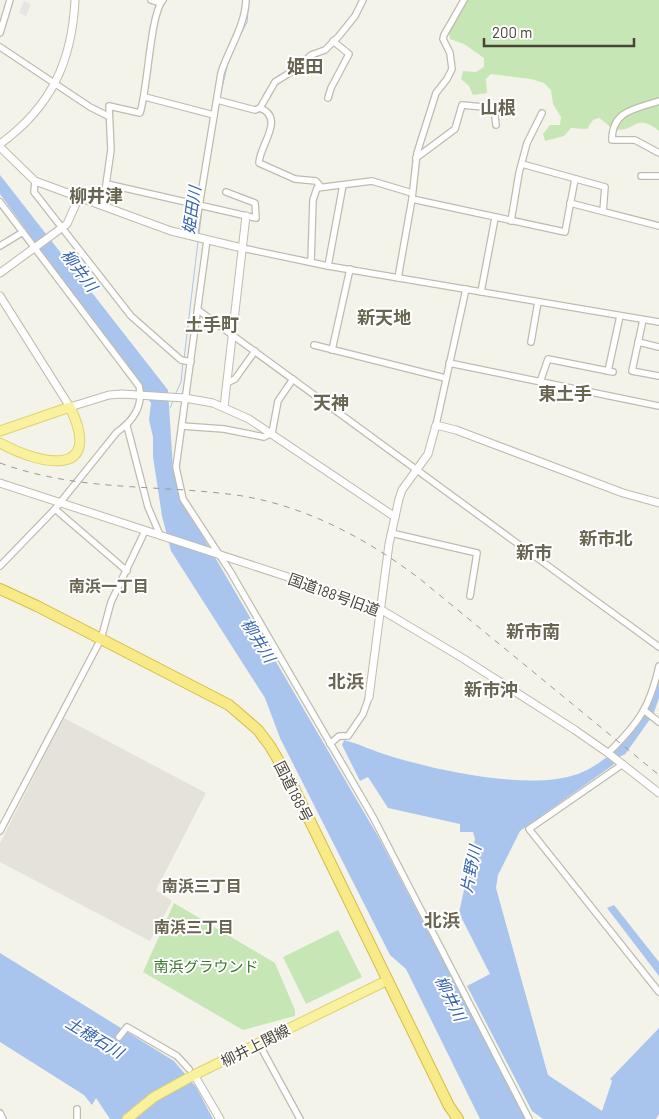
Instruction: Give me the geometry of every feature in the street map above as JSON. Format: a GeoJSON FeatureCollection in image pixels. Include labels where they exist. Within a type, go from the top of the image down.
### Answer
{"type":"FeatureCollection","features":[{"type":"Feature","properties":{"kind":"highway","name":"国道188号"},"geometry":{"type":"LineString","coordinates":[[0,589],[220,699],[258,730],[290,780],[449,1106],[458,1119]]}},
{"type":"Feature","properties":{"kind":"main road"},"geometry":{"type":"LineString","coordinates":[[0,431],[70,407],[81,438],[81,446],[72,458],[64,461],[51,461],[30,456],[0,443]]}},
{"type":"Feature","properties":{"kind":"main road","name":"柳井上関線"},"geometry":{"type":"LineString","coordinates":[[127,1119],[154,1097],[192,1075],[388,980]]}},
{"type":"Feature","properties":{"kind":"street"},"geometry":{"type":"LineString","coordinates":[[0,33],[10,0]]}},
{"type":"Feature","properties":{"kind":"street"},"geometry":{"type":"LineString","coordinates":[[75,0],[70,41],[56,83],[34,113],[0,145],[35,181],[199,238],[242,248],[350,270],[659,322]]}},
{"type":"Feature","properties":{"kind":"street"},"geometry":{"type":"LineString","coordinates":[[103,205],[112,142],[108,116],[109,106],[140,113],[145,97],[149,62],[161,2],[151,0]]}},
{"type":"Feature","properties":{"kind":"street"},"geometry":{"type":"LineString","coordinates":[[246,0],[242,24],[221,72],[200,206],[198,310],[176,475],[183,499],[215,553],[230,571],[373,818],[529,1119]]}},
{"type":"Feature","properties":{"kind":"street"},"geometry":{"type":"LineString","coordinates":[[260,108],[275,82],[299,67],[311,55],[325,50],[355,16],[363,0]]}},
{"type":"Feature","properties":{"kind":"street"},"geometry":{"type":"LineString","coordinates":[[398,278],[412,196],[416,158],[436,92],[447,79],[452,68],[450,53],[443,39],[464,0]]}},
{"type":"Feature","properties":{"kind":"street"},"geometry":{"type":"LineString","coordinates":[[0,4],[6,10]]}},
{"type":"Feature","properties":{"kind":"street"},"geometry":{"type":"LineString","coordinates":[[328,98],[331,88],[350,54],[333,41]]}},
{"type":"Feature","properties":{"kind":"street"},"geometry":{"type":"LineString","coordinates":[[0,47],[90,107],[108,116]]}},
{"type":"Feature","properties":{"kind":"street"},"geometry":{"type":"LineString","coordinates":[[145,97],[214,115]]}},
{"type":"Feature","properties":{"kind":"street"},"geometry":{"type":"LineString","coordinates":[[217,100],[255,110],[260,108],[267,111],[271,116],[270,132],[263,146],[259,163],[280,175],[316,182],[320,186]]}},
{"type":"Feature","properties":{"kind":"street"},"geometry":{"type":"LineString","coordinates":[[659,101],[628,112],[616,121],[612,128],[612,140],[636,140],[659,153]]}},
{"type":"Feature","properties":{"kind":"street"},"geometry":{"type":"LineString","coordinates":[[416,158],[455,129],[462,105],[494,108],[496,125]]}},
{"type":"Feature","properties":{"kind":"street"},"geometry":{"type":"LineString","coordinates":[[511,221],[529,137],[542,113]]}},
{"type":"Feature","properties":{"kind":"street"},"geometry":{"type":"LineString","coordinates":[[522,164],[605,187],[603,211]]}},
{"type":"Feature","properties":{"kind":"street"},"geometry":{"type":"LineString","coordinates":[[640,176],[659,176]]}},
{"type":"Feature","properties":{"kind":"street"},"geometry":{"type":"LineString","coordinates":[[311,262],[313,200],[315,191],[320,186],[380,182],[412,196],[494,218],[565,232],[575,179]]}},
{"type":"Feature","properties":{"kind":"street"},"geometry":{"type":"LineString","coordinates":[[35,181],[34,192],[131,316],[181,360],[190,361]]}},
{"type":"Feature","properties":{"kind":"street"},"geometry":{"type":"LineString","coordinates":[[107,184],[256,218],[255,203],[226,192]]}},
{"type":"Feature","properties":{"kind":"street"},"geometry":{"type":"LineString","coordinates":[[328,266],[343,185]]}},
{"type":"Feature","properties":{"kind":"street"},"geometry":{"type":"LineString","coordinates":[[0,273],[62,228],[71,217],[79,197]]}},
{"type":"Feature","properties":{"kind":"street"},"geometry":{"type":"LineString","coordinates":[[0,202],[36,246],[139,386],[143,395],[138,408],[127,426],[117,432],[55,509],[0,566]]}},
{"type":"Feature","properties":{"kind":"street"},"geometry":{"type":"LineString","coordinates":[[570,204],[659,226]]}},
{"type":"Feature","properties":{"kind":"street"},"geometry":{"type":"LineString","coordinates":[[224,407],[246,216]]}},
{"type":"Feature","properties":{"kind":"street"},"geometry":{"type":"LineString","coordinates":[[481,292],[494,218]]}},
{"type":"Feature","properties":{"kind":"street"},"geometry":{"type":"LineString","coordinates":[[0,246],[23,232]]}},
{"type":"Feature","properties":{"kind":"street"},"geometry":{"type":"LineString","coordinates":[[332,350],[350,270]]}},
{"type":"Feature","properties":{"kind":"street"},"geometry":{"type":"LineString","coordinates":[[330,744],[339,736],[348,736],[363,714],[368,697],[391,533],[402,490],[431,447],[466,289]]}},
{"type":"Feature","properties":{"kind":"street"},"geometry":{"type":"LineString","coordinates":[[0,296],[70,407],[109,395],[185,398],[224,407],[272,433],[395,517]]}},
{"type":"Feature","properties":{"kind":"street"},"geometry":{"type":"LineString","coordinates":[[531,342],[538,302]]}},
{"type":"Feature","properties":{"kind":"street"},"geometry":{"type":"LineString","coordinates":[[198,310],[659,647]]}},
{"type":"Feature","properties":{"kind":"street"},"geometry":{"type":"LineString","coordinates":[[540,382],[548,359],[611,371],[620,316]]}},
{"type":"Feature","properties":{"kind":"street"},"geometry":{"type":"LineString","coordinates":[[643,320],[632,371],[659,376]]}},
{"type":"Feature","properties":{"kind":"street"},"geometry":{"type":"LineString","coordinates":[[638,342],[659,347]]}},
{"type":"Feature","properties":{"kind":"street"},"geometry":{"type":"LineString","coordinates":[[314,345],[445,378]]}},
{"type":"Feature","properties":{"kind":"street"},"geometry":{"type":"LineString","coordinates":[[227,383],[236,379],[255,350]]}},
{"type":"Feature","properties":{"kind":"street"},"geometry":{"type":"LineString","coordinates":[[449,362],[659,406]]}},
{"type":"Feature","properties":{"kind":"street"},"geometry":{"type":"LineString","coordinates":[[272,433],[278,401],[294,379]]}},
{"type":"Feature","properties":{"kind":"street"},"geometry":{"type":"LineString","coordinates":[[436,425],[456,430],[622,493],[659,503]]}},
{"type":"Feature","properties":{"kind":"street"},"geometry":{"type":"LineString","coordinates":[[127,426],[148,507],[162,536]]}},
{"type":"Feature","properties":{"kind":"street"},"geometry":{"type":"LineString","coordinates":[[182,426],[224,429],[248,435],[264,436],[272,433]]}},
{"type":"Feature","properties":{"kind":"street","name":"国道188号旧道"},"geometry":{"type":"LineString","coordinates":[[0,482],[380,610],[464,659],[610,754],[659,793]]}},
{"type":"Feature","properties":{"kind":"street"},"geometry":{"type":"LineString","coordinates":[[55,509],[127,571]]}},
{"type":"Feature","properties":{"kind":"street"},"geometry":{"type":"LineString","coordinates":[[0,831],[101,639],[111,602],[146,530]]}},
{"type":"Feature","properties":{"kind":"street"},"geometry":{"type":"LineString","coordinates":[[391,533],[476,553],[470,596]]}},
{"type":"Feature","properties":{"kind":"street"},"geometry":{"type":"LineString","coordinates":[[610,754],[647,713],[659,666]]}},
{"type":"Feature","properties":{"kind":"street"},"geometry":{"type":"LineString","coordinates":[[647,713],[659,722]]}},
{"type":"Feature","properties":{"kind":"street"},"geometry":{"type":"LineString","coordinates":[[622,764],[529,828],[659,992]]}},
{"type":"Feature","properties":{"kind":"street"},"geometry":{"type":"LineString","coordinates":[[119,1037],[127,1027],[177,1056],[192,1075],[220,1119]]}},
{"type":"Feature","properties":{"kind":"street"},"geometry":{"type":"LineString","coordinates":[[258,1042],[300,1119]]}},
{"type":"Feature","properties":{"kind":"street"},"geometry":{"type":"LineString","coordinates":[[77,1109],[77,1119]]}},
{"type":"Feature","properties":{"kind":"street"},"geometry":{"type":"LineString","coordinates":[[0,1113],[3,1119]]}},
{"type":"Feature","properties":{"kind":"shaded area"},"geometry":{"type":"Polygon","coordinates":[[[24,1],[31,4],[26,16],[19,13],[24,1]]]}},
{"type":"Feature","properties":{"kind":"shaded area"},"geometry":{"type":"Polygon","coordinates":[[[64,718],[206,793],[156,890],[172,901],[150,941],[0,862],[0,843],[64,718]]]}},
{"type":"Feature","properties":{"kind":"green space"},"geometry":{"type":"Polygon","coordinates":[[[466,0],[659,0],[659,131],[645,123],[635,124],[627,129],[615,129],[599,118],[593,120],[587,129],[571,128],[564,136],[545,141],[543,134],[550,125],[560,125],[561,117],[553,104],[551,90],[544,83],[531,79],[491,74],[486,79],[487,93],[473,95],[469,86],[461,79],[463,71],[476,72],[484,67],[484,58],[464,44],[450,39],[449,33],[466,0]]]}},
{"type":"Feature","properties":{"kind":"green space","name":"南浜グラウンド"},"geometry":{"type":"Polygon","coordinates":[[[174,903],[275,963],[295,1010],[295,1016],[243,1030],[143,972],[174,903]]]}},
{"type":"Feature","properties":{"kind":"green space"},"geometry":{"type":"Polygon","coordinates":[[[338,930],[362,977],[306,1004],[283,957],[338,930]]]}},
{"type":"Feature","properties":{"kind":"water","name":"柳井川"},"geometry":{"type":"Polygon","coordinates":[[[0,175],[168,390],[173,469],[181,499],[379,838],[526,1119],[480,1119],[406,969],[390,955],[280,738],[265,698],[171,551],[162,516],[153,457],[153,437],[149,420],[151,403],[0,194],[0,175]]]}},
{"type":"Feature","properties":{"kind":"water"},"geometry":{"type":"Polygon","coordinates":[[[344,740],[433,768],[510,780],[558,779],[578,774],[609,756],[626,742],[631,744],[613,765],[520,831],[498,875],[496,888],[548,1075],[602,1111],[612,1081],[610,1079],[659,1028],[659,1114],[656,1119],[543,1119],[532,1111],[467,986],[490,974],[459,913],[475,839],[473,832],[460,832],[460,824],[388,808],[368,777],[360,781],[342,745],[344,740]]]}},
{"type":"Feature","properties":{"kind":"water"},"geometry":{"type":"Polygon","coordinates":[[[614,905],[659,962],[659,976],[607,908],[614,905]]]}},
{"type":"Feature","properties":{"kind":"water","name":"土穂石川"},"geometry":{"type":"Polygon","coordinates":[[[0,953],[174,1061],[196,1087],[213,1119],[110,1119],[96,1098],[92,1105],[84,1095],[0,1042],[0,953]]]}},
{"type":"Feature","properties":{"kind":"waterway","name":"姫田川"},"geometry":{"type":"LineString","coordinates":[[237,42],[247,22],[249,0]]}},
{"type":"Feature","properties":{"kind":"waterway","name":"姫田川"},"geometry":{"type":"LineString","coordinates":[[220,96],[229,59]]}},
{"type":"Feature","properties":{"kind":"waterway","name":"姫田川"},"geometry":{"type":"LineString","coordinates":[[203,202],[212,142]]}},
{"type":"Feature","properties":{"kind":"waterway","name":"姫田川"},"geometry":{"type":"LineString","coordinates":[[199,235],[202,209]]}},
{"type":"Feature","properties":{"kind":"waterway","name":"姫田川"},"geometry":{"type":"LineString","coordinates":[[184,359],[198,241]]}},
{"type":"Feature","properties":{"kind":"waterway","name":"姫田川"},"geometry":{"type":"LineString","coordinates":[[175,395],[181,382],[183,362]]}},
{"type":"Feature","properties":{"kind":"waterway","name":"姫田川"},"geometry":{"type":"LineString","coordinates":[[170,408],[173,401]]}},
{"type":"Feature","properties":{"kind":"waterway","name":"片野川"},"geometry":{"type":"LineString","coordinates":[[622,751],[649,713],[659,684]]}},
{"type":"Feature","properties":{"kind":"railway"},"geometry":{"type":"LineString","coordinates":[[0,463],[59,479],[88,483],[236,495],[286,507],[333,525],[378,550],[420,579],[659,775]]}},
{"type":"Feature","properties":{"kind":"district","name":"姫田"},"geometry":{"type":"Point","coordinates":[305,66]}},
{"type":"Feature","properties":{"kind":"district","name":"山根"},"geometry":{"type":"Point","coordinates":[498,107]}},
{"type":"Feature","properties":{"kind":"district","name":"柳井津"},"geometry":{"type":"Point","coordinates":[96,195]}},
{"type":"Feature","properties":{"kind":"district","name":"新天地"},"geometry":{"type":"Point","coordinates":[384,317]}},
{"type":"Feature","properties":{"kind":"district","name":"土手町"},"geometry":{"type":"Point","coordinates":[212,324]}},
{"type":"Feature","properties":{"kind":"district","name":"東土手"},"geometry":{"type":"Point","coordinates":[565,393]}},
{"type":"Feature","properties":{"kind":"district","name":"天神"},"geometry":{"type":"Point","coordinates":[331,402]}},
{"type":"Feature","properties":{"kind":"district","name":"新市北"},"geometry":{"type":"Point","coordinates":[606,538]}},
{"type":"Feature","properties":{"kind":"district","name":"新市"},"geometry":{"type":"Point","coordinates":[534,552]}},
{"type":"Feature","properties":{"kind":"district","name":"南浜一丁目"},"geometry":{"type":"Point","coordinates":[109,585]}},
{"type":"Feature","properties":{"kind":"district","name":"新市南"},"geometry":{"type":"Point","coordinates":[533,631]}},
{"type":"Feature","properties":{"kind":"district","name":"北浜"},"geometry":{"type":"Point","coordinates":[346,681]}},
{"type":"Feature","properties":{"kind":"district","name":"新市沖"},"geometry":{"type":"Point","coordinates":[491,689]}},
{"type":"Feature","properties":{"kind":"district","name":"南浜三丁目"},"geometry":{"type":"Point","coordinates":[202,885]}},
{"type":"Feature","properties":{"kind":"district","name":"北浜"},"geometry":{"type":"Point","coordinates":[442,920]}},
{"type":"Feature","properties":{"kind":"district","name":"南浜三丁目"},"geometry":{"type":"Point","coordinates":[194,926]}}]}
